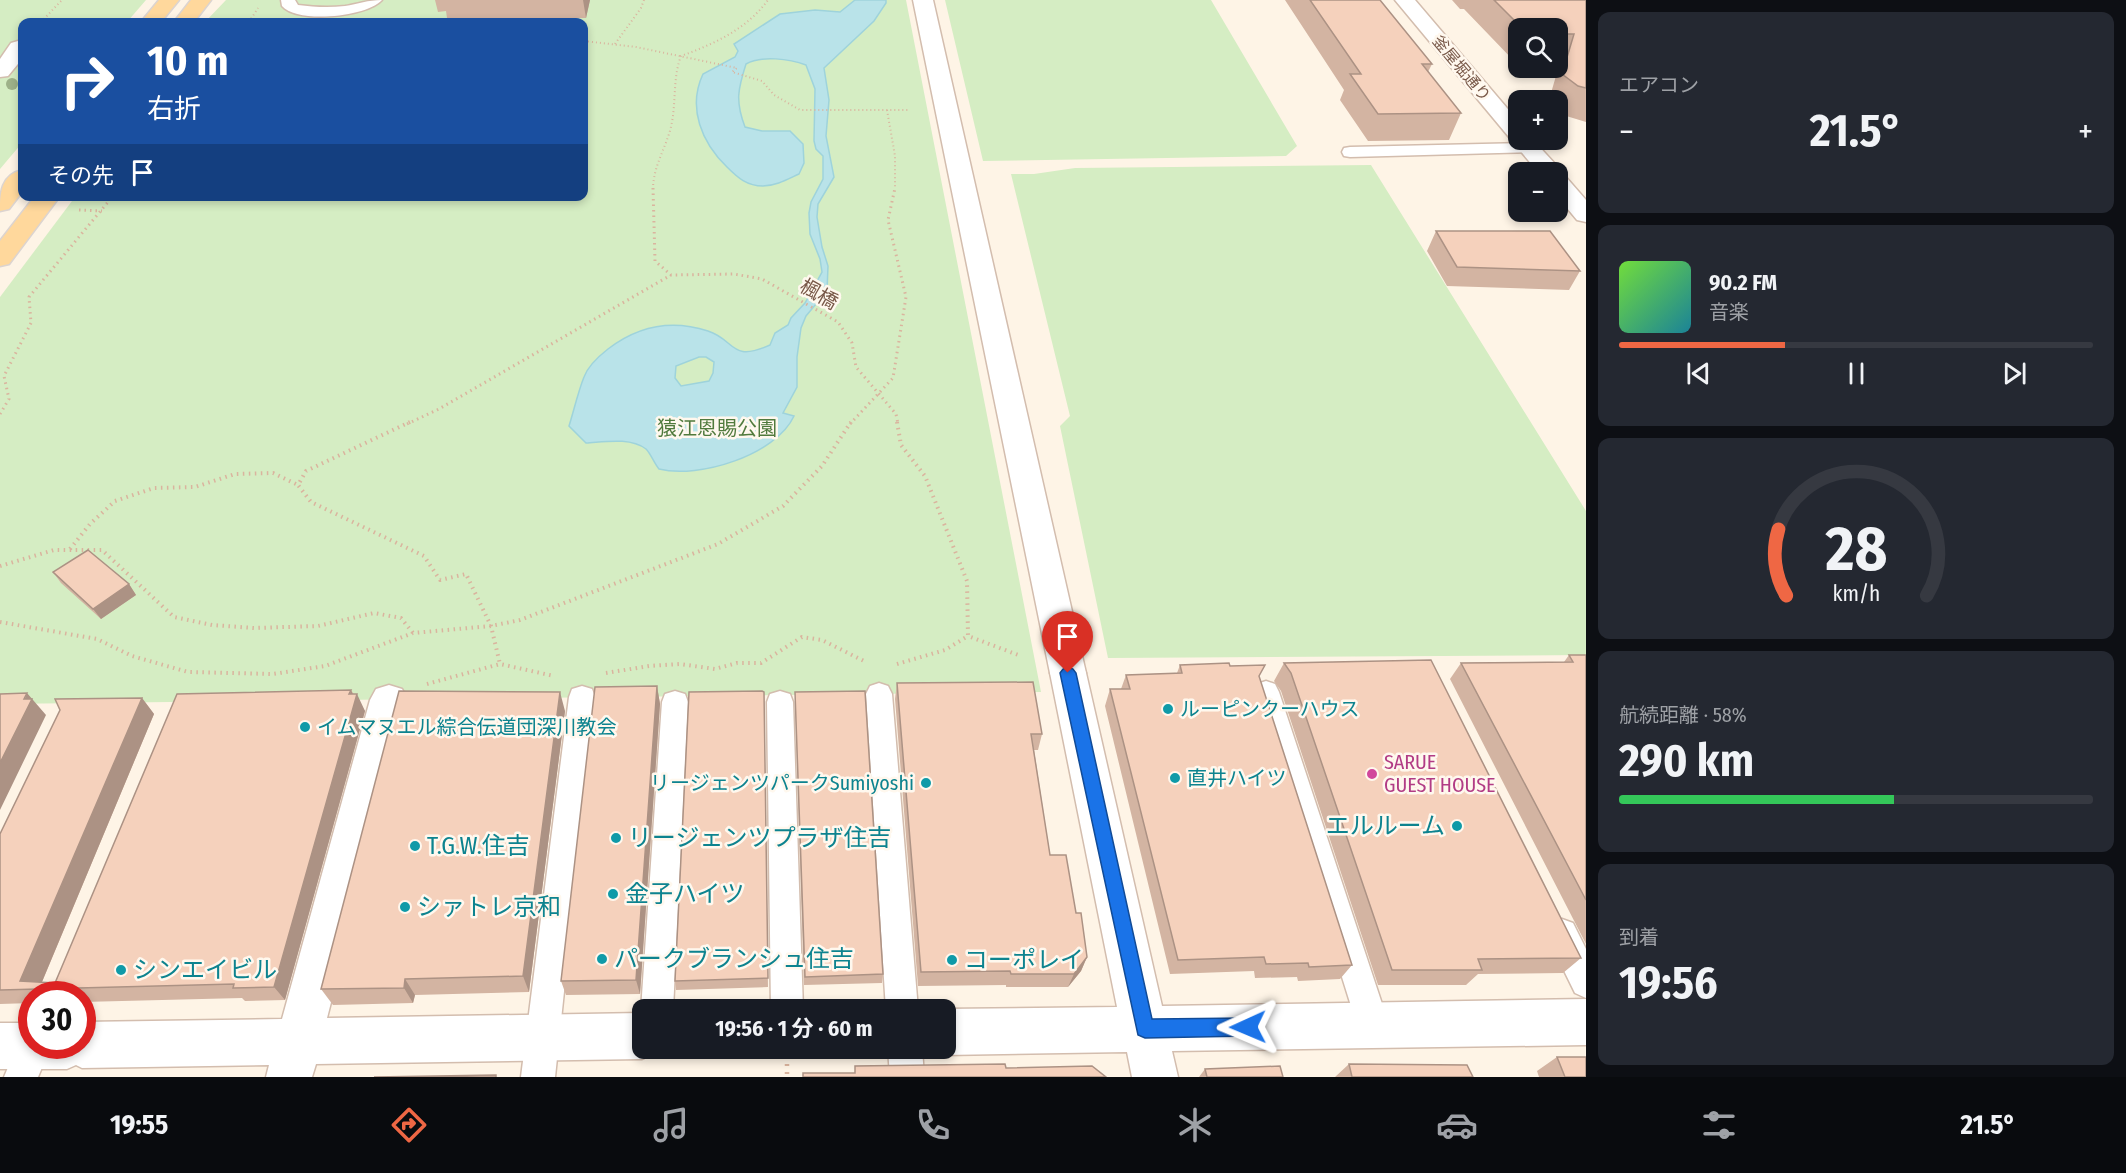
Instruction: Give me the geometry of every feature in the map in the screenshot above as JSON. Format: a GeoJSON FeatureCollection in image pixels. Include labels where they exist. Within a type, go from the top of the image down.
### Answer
{"type":"FeatureCollection","features":[{"type":"Feature","properties":{"kind":"main road"},"geometry":{"type":"LineString","coordinates":[[154,18],[169,0]]}},
{"type":"Feature","properties":{"kind":"main road"},"geometry":{"type":"LineString","coordinates":[[187,18],[201,0]]}},
{"type":"Feature","properties":{"kind":"main road"},"geometry":{"type":"LineString","coordinates":[[0,204],[18,182]]}},
{"type":"Feature","properties":{"kind":"main road"},"geometry":{"type":"LineString","coordinates":[[0,258],[44,201]]}},
{"type":"Feature","properties":{"kind":"street"},"geometry":{"type":"LineString","coordinates":[[923,0],[1155,1077]]}},
{"type":"Feature","properties":{"kind":"street","name":"釜屋堀通り"},"geometry":{"type":"LineString","coordinates":[[1405,0],[1508,123]]}},
{"type":"Feature","properties":{"kind":"street","name":"釜屋堀通り"},"geometry":{"type":"LineString","coordinates":[[1531,150],[1541,162]]}},
{"type":"Feature","properties":{"kind":"street"},"geometry":{"type":"LineString","coordinates":[[1568,194],[1586,215]]}},
{"type":"Feature","properties":{"kind":"street"},"geometry":{"type":"LineString","coordinates":[[294,1059],[389,700]]}},
{"type":"Feature","properties":{"kind":"street"},"geometry":{"type":"LineString","coordinates":[[956,1032],[1586,1022]]}},
{"type":"Feature","properties":{"kind":"street"},"geometry":{"type":"LineString","coordinates":[[96,1046],[294,1059],[541,1057],[632,1038]]}},
{"type":"Feature","properties":{"kind":"street"},"geometry":{"type":"LineString","coordinates":[[0,1047],[18,1046]]}},
{"type":"Feature","properties":{"kind":"lane"},"geometry":{"type":"LineString","coordinates":[[288,0],[288,6],[294,9],[338,11],[362,7],[375,0]]}},
{"type":"Feature","properties":{"kind":"lane"},"geometry":{"type":"LineString","coordinates":[[1350,152],[1508,142]]}},
{"type":"Feature","properties":{"kind":"lane"},"geometry":{"type":"LineString","coordinates":[[1266,692],[1373,1025]]}},
{"type":"Feature","properties":{"kind":"lane"},"geometry":{"type":"LineString","coordinates":[[879,693],[901,999]]}},
{"type":"Feature","properties":{"kind":"lane"},"geometry":{"type":"LineString","coordinates":[[541,1057],[582,697]]}},
{"type":"Feature","properties":{"kind":"lane"},"geometry":{"type":"LineString","coordinates":[[658,999],[675,702]]}},
{"type":"Feature","properties":{"kind":"lane"},"geometry":{"type":"LineString","coordinates":[[780,702],[787,999]]}},
{"type":"Feature","properties":{"kind":"lane"},"geometry":{"type":"LineString","coordinates":[[1549,908],[1586,982]]}},
{"type":"Feature","properties":{"kind":"lane"},"geometry":{"type":"LineString","coordinates":[[21,1077],[29,1059]]}},
{"type":"Feature","properties":{"kind":"lane"},"geometry":{"type":"LineString","coordinates":[[906,1059],[907,1077]]}},
{"type":"Feature","properties":{"kind":"path"},"geometry":{"type":"LineString","coordinates":[[45,18],[62,0]]}},
{"type":"Feature","properties":{"kind":"path"},"geometry":{"type":"LineString","coordinates":[[615,44],[644,0]]}},
{"type":"Feature","properties":{"kind":"path"},"geometry":{"type":"LineString","coordinates":[[681,56],[702,49],[725,36],[762,10],[768,0]]}},
{"type":"Feature","properties":{"kind":"path"},"geometry":{"type":"LineString","coordinates":[[588,41],[706,60],[737,68],[732,72],[760,80],[771,87],[774,95],[800,110],[947,110]]}},
{"type":"Feature","properties":{"kind":"path"},"geometry":{"type":"LineString","coordinates":[[298,485],[306,471],[438,409],[671,275],[655,261],[653,177],[672,123],[677,67],[681,56]]}},
{"type":"Feature","properties":{"kind":"path"},"geometry":{"type":"LineString","coordinates":[[0,622],[97,639],[132,656],[188,672],[273,674],[325,666],[413,633],[491,626],[520,620],[718,544],[783,506],[822,466],[855,416],[893,378],[906,297],[888,220],[895,189],[895,156],[886,110]]}},
{"type":"Feature","properties":{"kind":"path"},"geometry":{"type":"LineString","coordinates":[[0,414],[9,399],[4,376],[31,323],[28,297],[110,201]]}},
{"type":"Feature","properties":{"kind":"path"},"geometry":{"type":"LineString","coordinates":[[72,210],[103,211]]}},
{"type":"Feature","properties":{"kind":"path","name":"楓橋"},"geometry":{"type":"LineString","coordinates":[[671,275],[734,274],[762,279],[838,322],[852,343],[856,367],[878,391]]}},
{"type":"Feature","properties":{"kind":"path"},"geometry":{"type":"LineString","coordinates":[[878,391],[896,414],[901,445],[925,476],[967,581],[968,636]]}},
{"type":"Feature","properties":{"kind":"path"},"geometry":{"type":"LineString","coordinates":[[69,550],[90,524],[115,501],[154,488],[195,488],[235,474],[273,473],[298,485],[311,502],[424,556],[440,580],[466,574],[491,626],[500,664]]}},
{"type":"Feature","properties":{"kind":"path"},"geometry":{"type":"LineString","coordinates":[[0,566],[54,550],[102,550],[174,617],[212,625],[254,628],[318,626],[374,613],[401,618],[413,633]]}},
{"type":"Feature","properties":{"kind":"path"},"geometry":{"type":"LineString","coordinates":[[968,636],[1068,673]]}},
{"type":"Feature","properties":{"kind":"path"},"geometry":{"type":"LineString","coordinates":[[891,663],[903,664],[945,650],[968,636]]}},
{"type":"Feature","properties":{"kind":"path"},"geometry":{"type":"LineString","coordinates":[[604,674],[649,666],[680,664],[715,669],[737,663],[761,663],[801,637],[822,640],[867,663]]}},
{"type":"Feature","properties":{"kind":"path"},"geometry":{"type":"LineString","coordinates":[[389,700],[421,686],[500,664],[556,676]]}},
{"type":"Feature","properties":{"kind":"path"},"geometry":{"type":"LineString","coordinates":[[787,1059],[787,1077]]}},
{"type":"Feature","properties":{"kind":"green space"},"geometry":{"type":"Polygon","coordinates":[[[0,0],[146,0],[130,18],[18,18],[18,148],[0,169],[0,0]]]}},
{"type":"Feature","properties":{"kind":"green space","name":"猿江恩賜公園"},"geometry":{"type":"Polygon","coordinates":[[[226,0],[906,0],[1041,692],[0,704],[0,297],[72,201],[588,201],[588,18],[209,18],[226,0]]]}},
{"type":"Feature","properties":{"kind":"green space"},"geometry":{"type":"Polygon","coordinates":[[[945,0],[1211,0],[1297,146],[1286,156],[983,161],[945,0]]]}},
{"type":"Feature","properties":{"kind":"green space"},"geometry":{"type":"Polygon","coordinates":[[[1371,165],[1586,511],[1586,655],[1108,658],[1060,426],[1070,416],[1011,174],[1034,174],[1075,168],[1371,165]]]}},
{"type":"Feature","properties":{"kind":"water"},"geometry":{"type":"Polygon","coordinates":[[[855,0],[886,0],[874,21],[824,68],[829,100],[826,136],[834,177],[818,204],[817,217],[828,266],[827,291],[806,316],[801,328],[797,357],[797,387],[783,413],[794,416],[785,430],[754,453],[715,467],[694,470],[659,469],[646,449],[632,443],[617,441],[586,443],[569,426],[580,389],[591,365],[619,341],[643,330],[668,325],[694,327],[708,331],[740,351],[757,350],[770,345],[775,333],[788,325],[791,318],[805,303],[822,272],[820,259],[810,234],[809,213],[811,202],[823,179],[823,156],[816,149],[814,141],[815,89],[806,65],[776,59],[752,61],[746,64],[741,81],[739,102],[745,127],[762,131],[790,131],[803,144],[804,163],[799,174],[777,184],[763,186],[747,183],[718,158],[704,136],[696,100],[703,74],[735,57],[738,51],[734,44],[780,14],[815,10],[840,12],[855,0]],[[699,357],[676,366],[675,378],[681,386],[709,381],[713,373],[714,362],[706,357],[699,357]]]}},
{"type":"Feature","properties":{"kind":"building"},"geometry":{"type":"Polygon","coordinates":[[[1310,0],[1380,0],[1432,64],[1422,64],[1461,113],[1378,114],[1350,74],[1361,74],[1310,0]]]}},
{"type":"Feature","properties":{"kind":"building"},"geometry":{"type":"Polygon","coordinates":[[[1494,0],[1586,0],[1586,88],[1578,86],[1567,78],[1568,54],[1574,34],[1568,34],[1568,18],[1512,18],[1494,0]]]}},
{"type":"Feature","properties":{"kind":"building"},"geometry":{"type":"Polygon","coordinates":[[[1436,231],[1550,231],[1580,271],[1457,267],[1436,231]]]}},
{"type":"Feature","properties":{"kind":"building"},"geometry":{"type":"Polygon","coordinates":[[[88,550],[129,584],[93,609],[53,572],[88,550]]]}},
{"type":"Feature","properties":{"kind":"building"},"geometry":{"type":"Polygon","coordinates":[[[1569,655],[1586,655],[1586,900],[1461,663],[1573,662],[1569,655]]]}},
{"type":"Feature","properties":{"kind":"building"},"geometry":{"type":"Polygon","coordinates":[[[1431,660],[1581,958],[1478,959],[1482,970],[1392,970],[1291,673],[1284,663],[1431,660]]]}},
{"type":"Feature","properties":{"kind":"building"},"geometry":{"type":"Polygon","coordinates":[[[1229,663],[1230,666],[1265,665],[1259,676],[1352,965],[1309,967],[1308,963],[1266,964],[1264,957],[1178,960],[1110,689],[1130,689],[1126,675],[1182,673],[1180,665],[1229,663]]]}},
{"type":"Feature","properties":{"kind":"building"},"geometry":{"type":"Polygon","coordinates":[[[1033,682],[1042,734],[1031,734],[1050,855],[1066,855],[1076,913],[1081,913],[1087,957],[1074,974],[1011,974],[1010,971],[921,972],[897,683],[1033,682]]]}},
{"type":"Feature","properties":{"kind":"building"},"geometry":{"type":"Polygon","coordinates":[[[657,686],[636,980],[561,981],[595,687],[657,686]]]}},
{"type":"Feature","properties":{"kind":"building"},"geometry":{"type":"Polygon","coordinates":[[[351,690],[349,694],[357,694],[274,987],[233,988],[234,984],[96,988],[96,981],[56,981],[177,694],[351,690]]]}},
{"type":"Feature","properties":{"kind":"building"},"geometry":{"type":"Polygon","coordinates":[[[399,691],[560,692],[523,976],[405,979],[404,988],[321,989],[399,691]]]}},
{"type":"Feature","properties":{"kind":"building"},"geometry":{"type":"Polygon","coordinates":[[[865,691],[883,974],[805,977],[795,692],[865,691]]]}},
{"type":"Feature","properties":{"kind":"building"},"geometry":{"type":"Polygon","coordinates":[[[689,692],[764,692],[768,978],[675,981],[689,692]]]}},
{"type":"Feature","properties":{"kind":"building"},"geometry":{"type":"Polygon","coordinates":[[[27,693],[24,699],[32,699],[0,763],[0,694],[27,693]]]}},
{"type":"Feature","properties":{"kind":"building"},"geometry":{"type":"Polygon","coordinates":[[[142,698],[20,981],[18,981],[18,990],[0,990],[0,834],[60,710],[55,699],[142,698]]]}},
{"type":"Feature","properties":{"kind":"building"},"geometry":{"type":"Polygon","coordinates":[[[1557,1057],[1586,1057],[1586,1077],[1565,1077],[1557,1057]]]}},
{"type":"Feature","properties":{"kind":"building"},"geometry":{"type":"Polygon","coordinates":[[[1005,1064],[1006,1068],[1092,1066],[1106,1077],[803,1077],[803,1073],[855,1073],[855,1066],[1005,1064]]]}},
{"type":"Feature","properties":{"kind":"building"},"geometry":{"type":"Polygon","coordinates":[[[1349,1064],[1467,1065],[1473,1077],[1352,1077],[1349,1064]]]}},
{"type":"Feature","properties":{"kind":"building"},"geometry":{"type":"Polygon","coordinates":[[[1280,1066],[1283,1077],[1207,1077],[1205,1069],[1280,1066]]]}},
{"type":"Feature","properties":{"kind":"building"},"geometry":{"type":"Polygon","coordinates":[[[496,1075],[496,1077],[374,1077],[496,1075]]]}},
{"type":"Feature","properties":{"kind":"place","name":"ルーピンクーハウス"},"geometry":{"type":"Point","coordinates":[1168,709]}},
{"type":"Feature","properties":{"kind":"place","name":"イムマヌエル綜合伝道団深川教会"},"geometry":{"type":"Point","coordinates":[305,727]}},
{"type":"Feature","properties":{"kind":"place","name":"SARUE GUEST HOUSE"},"geometry":{"type":"Point","coordinates":[1372,774]}},
{"type":"Feature","properties":{"kind":"place","name":"直井ハイツ"},"geometry":{"type":"Point","coordinates":[1175,778]}},
{"type":"Feature","properties":{"kind":"place","name":"リージェンツパークSumiyoshi"},"geometry":{"type":"Point","coordinates":[926,783]}},
{"type":"Feature","properties":{"kind":"place","name":"エルルーム"},"geometry":{"type":"Point","coordinates":[1457,826]}},
{"type":"Feature","properties":{"kind":"place","name":"リージェンツプラザ住吉"},"geometry":{"type":"Point","coordinates":[616,838]}},
{"type":"Feature","properties":{"kind":"place","name":"T.G.W.住吉"},"geometry":{"type":"Point","coordinates":[415,846]}},
{"type":"Feature","properties":{"kind":"place","name":"金子ハイツ"},"geometry":{"type":"Point","coordinates":[613,894]}},
{"type":"Feature","properties":{"kind":"place","name":"シァトレ京和"},"geometry":{"type":"Point","coordinates":[405,907]}},
{"type":"Feature","properties":{"kind":"place","name":"パークブランシュ住吉"},"geometry":{"type":"Point","coordinates":[602,959]}},
{"type":"Feature","properties":{"kind":"place","name":"コーポレイ"},"geometry":{"type":"Point","coordinates":[952,960]}},
{"type":"Feature","properties":{"kind":"place","name":"シンエイビル"},"geometry":{"type":"Point","coordinates":[121,970]}},
{"type":"Feature","properties":{"kind":"route"},"geometry":{"type":"LineString","coordinates":[[1068,673],[1145,1029],[1248,1027]]}}]}
